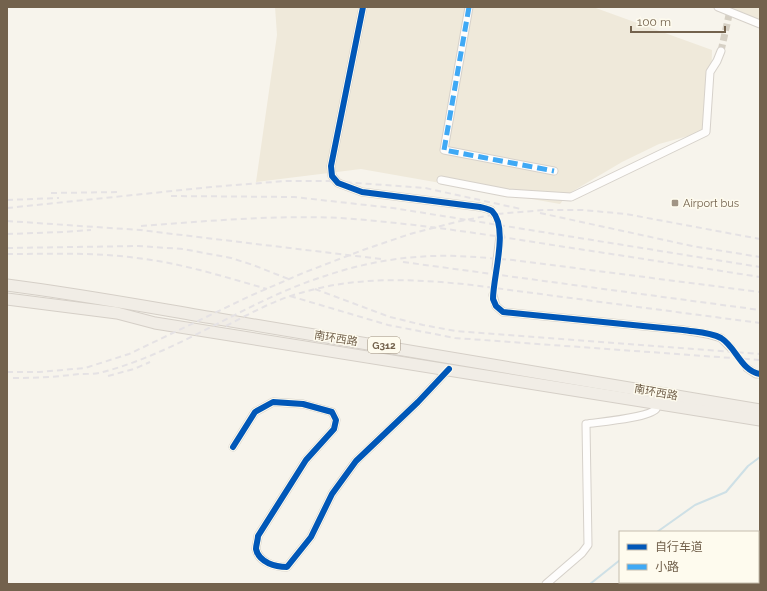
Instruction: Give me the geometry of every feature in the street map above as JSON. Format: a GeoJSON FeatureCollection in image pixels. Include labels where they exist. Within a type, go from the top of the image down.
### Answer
{"type":"FeatureCollection","features":[{"type":"Feature","properties":{"kind":"highway","name":"南环西路"},"geometry":{"type":"LineString","coordinates":[[7,285],[119,301],[170,311],[760,410]]}},
{"type":"Feature","properties":{"kind":"highway","name":"南环西路"},"geometry":{"type":"LineString","coordinates":[[7,300],[117,313],[155,323],[760,420]]}},
{"type":"Feature","properties":{"kind":"street"},"geometry":{"type":"LineString","coordinates":[[364,7],[332,166],[332,176],[334,180],[362,192],[480,206],[491,210]]}},
{"type":"Feature","properties":{"kind":"street"},"geometry":{"type":"LineString","coordinates":[[469,7],[444,150],[554,171]]}},
{"type":"Feature","properties":{"kind":"street"},"geometry":{"type":"LineString","coordinates":[[718,7],[760,24]]}},
{"type":"Feature","properties":{"kind":"street"},"geometry":{"type":"LineString","coordinates":[[441,180],[508,192],[571,197],[706,132],[710,72],[718,61],[721,50]]}},
{"type":"Feature","properties":{"kind":"street"},"geometry":{"type":"LineString","coordinates":[[496,268],[500,236]]}},
{"type":"Feature","properties":{"kind":"street"},"geometry":{"type":"LineString","coordinates":[[493,295],[496,306],[503,312],[691,331],[721,338],[731,348]]}},
{"type":"Feature","properties":{"kind":"street"},"geometry":{"type":"LineString","coordinates":[[747,368],[756,374],[760,374]]}},
{"type":"Feature","properties":{"kind":"street"},"geometry":{"type":"LineString","coordinates":[[233,447],[255,412],[273,402],[303,404],[332,412],[336,420],[334,429],[306,460],[258,536],[256,548],[259,556],[269,564],[287,567],[311,537],[332,494],[356,461],[418,402],[449,369]]}},
{"type":"Feature","properties":{"kind":"street"},"geometry":{"type":"LineString","coordinates":[[546,584],[582,553],[588,545],[586,424],[650,413],[656,409],[658,403]]}},
{"type":"Feature","properties":{"kind":"shaded area"},"geometry":{"type":"Polygon","coordinates":[[[275,7],[593,7],[712,50],[710,130],[659,144],[622,162],[568,194],[560,204],[361,169],[256,182],[277,35],[275,7]]]}},
{"type":"Feature","properties":{"kind":"shaded area"},"geometry":{"type":"Polygon","coordinates":[[[717,7],[760,7],[760,23],[717,7]]]}},
{"type":"Feature","properties":{"kind":"shaded area"},"geometry":{"type":"Polygon","coordinates":[[[626,583],[746,583],[745,584],[625,584],[626,583]]]}},
{"type":"Feature","properties":{"kind":"waterway"},"geometry":{"type":"LineString","coordinates":[[658,531],[695,505],[726,492],[748,466],[760,457]]}},
{"type":"Feature","properties":{"kind":"waterway"},"geometry":{"type":"LineString","coordinates":[[590,584],[619,561]]}},
{"type":"Feature","properties":{"kind":"tunnel"},"geometry":{"type":"LineString","coordinates":[[721,51],[729,15]]}},
{"type":"Feature","properties":{"kind":"tunnel"},"geometry":{"type":"LineString","coordinates":[[491,210],[499,226],[500,236]]}},
{"type":"Feature","properties":{"kind":"tunnel"},"geometry":{"type":"LineString","coordinates":[[493,295],[496,268]]}},
{"type":"Feature","properties":{"kind":"tunnel"},"geometry":{"type":"LineString","coordinates":[[731,348],[747,368]]}},
{"type":"Feature","properties":{"kind":"railway"},"geometry":{"type":"LineString","coordinates":[[7,208],[211,187],[286,181],[329,181],[425,188],[521,209]]}},
{"type":"Feature","properties":{"kind":"railway"},"geometry":{"type":"LineString","coordinates":[[51,193],[121,192]]}},
{"type":"Feature","properties":{"kind":"railway"},"geometry":{"type":"LineString","coordinates":[[171,196],[294,197],[393,208],[760,267]]}},
{"type":"Feature","properties":{"kind":"railway"},"geometry":{"type":"LineString","coordinates":[[7,200],[59,198]]}},
{"type":"Feature","properties":{"kind":"railway"},"geometry":{"type":"LineString","coordinates":[[7,372],[39,372],[85,368],[129,354],[250,296],[303,273],[363,250],[410,234],[456,222],[496,214],[544,210],[583,210],[626,214],[760,239]]}},
{"type":"Feature","properties":{"kind":"railway"},"geometry":{"type":"LineString","coordinates":[[540,213],[692,246],[760,257]]}},
{"type":"Feature","properties":{"kind":"railway"},"geometry":{"type":"LineString","coordinates":[[141,226],[216,220],[291,217],[367,220],[469,232],[760,277]]}},
{"type":"Feature","properties":{"kind":"railway"},"geometry":{"type":"LineString","coordinates":[[7,221],[140,230],[381,259]]}},
{"type":"Feature","properties":{"kind":"railway"},"geometry":{"type":"LineString","coordinates":[[7,234],[91,230]]}},
{"type":"Feature","properties":{"kind":"railway"},"geometry":{"type":"LineString","coordinates":[[7,248],[138,246],[183,249],[231,258],[291,280]]}},
{"type":"Feature","properties":{"kind":"railway"},"geometry":{"type":"LineString","coordinates":[[7,254],[88,254],[153,260],[219,275],[267,289]]}},
{"type":"Feature","properties":{"kind":"railway"},"geometry":{"type":"LineString","coordinates":[[13,378],[54,377],[103,372],[160,352],[242,311],[297,286],[352,268],[406,258],[454,256],[513,260],[760,292]]}},
{"type":"Feature","properties":{"kind":"railway"},"geometry":{"type":"LineString","coordinates":[[403,262],[760,310]]}},
{"type":"Feature","properties":{"kind":"railway"},"geometry":{"type":"LineString","coordinates":[[226,326],[274,302],[304,292],[346,283],[388,280],[430,281],[472,285],[760,323]]}},
{"type":"Feature","properties":{"kind":"railway"},"geometry":{"type":"LineString","coordinates":[[315,289],[390,317],[456,331],[760,354]]}},
{"type":"Feature","properties":{"kind":"railway"},"geometry":{"type":"LineString","coordinates":[[290,296],[388,325],[455,338],[760,360]]}},
{"type":"Feature","properties":{"kind":"railway"},"geometry":{"type":"LineString","coordinates":[[108,376],[134,369],[150,362]]}},
{"type":"Feature","properties":{"kind":"marked path"},"geometry":{"type":"LineString","coordinates":[[469,7],[444,150],[554,171]]}},
{"type":"Feature","properties":{"kind":"cycle path"},"geometry":{"type":"LineString","coordinates":[[363,7],[331,166],[332,176],[338,183],[362,192],[480,207],[492,211],[497,219],[500,240],[493,299],[496,306],[503,312],[712,334],[726,342],[743,364],[753,372],[760,374]]}},
{"type":"Feature","properties":{"kind":"cycle path"},"geometry":{"type":"LineString","coordinates":[[233,447],[255,412],[273,402],[303,404],[332,412],[336,420],[334,429],[306,460],[258,536],[256,549],[261,558],[273,565],[287,567],[311,537],[332,494],[356,461],[418,402],[449,369]]}},
{"type":"Feature","properties":{"kind":"place","name":"Airport bus"},"geometry":{"type":"Point","coordinates":[675,203]}}]}
